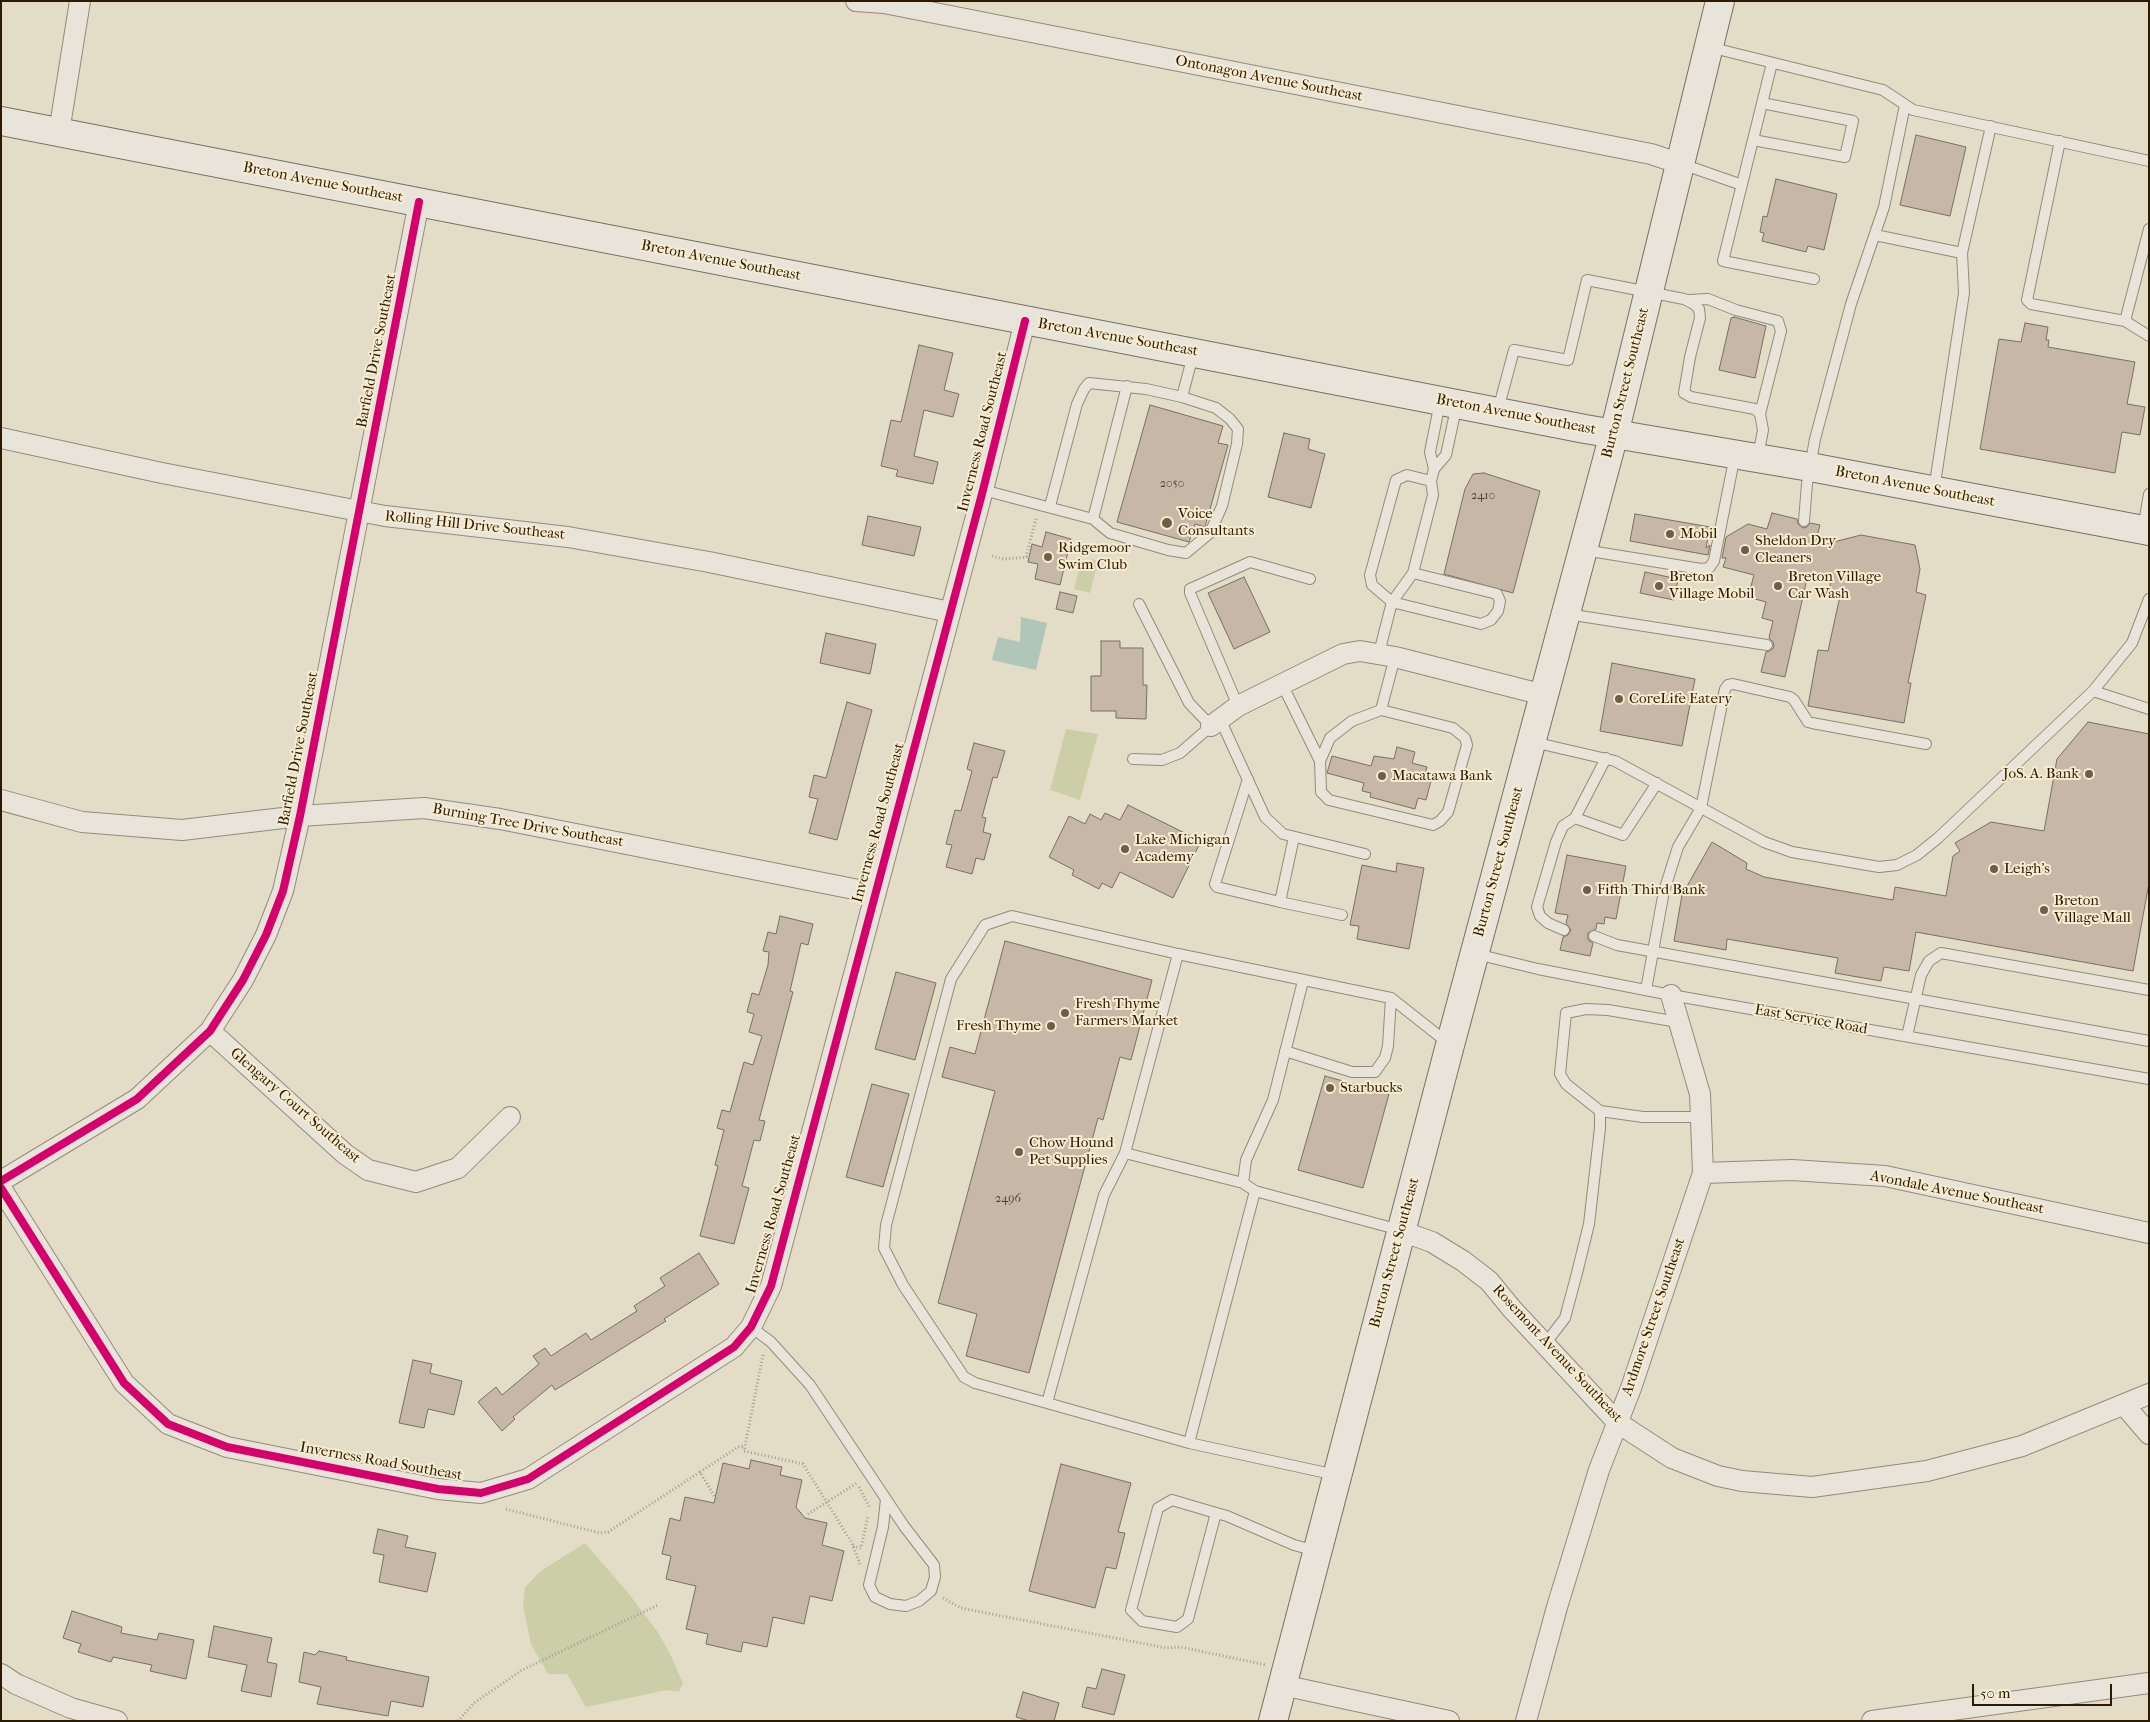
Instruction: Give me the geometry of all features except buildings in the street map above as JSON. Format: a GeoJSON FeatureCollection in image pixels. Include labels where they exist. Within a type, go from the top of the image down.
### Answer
{"type":"FeatureCollection","features":[{"type":"Feature","properties":{"kind":"main road","name":"Burton Street Southeast"},"geometry":{"type":"LineString","coordinates":[[1273,1721],[1275,1675],[1317,1551],[1614,434],[1720,1]]}},
{"type":"Feature","properties":{"kind":"main road","name":"Breton Avenue Southeast"},"geometry":{"type":"LineString","coordinates":[[1,121],[1614,434],[1810,467],[1934,492],[2146,530]]}},
{"type":"Feature","properties":{"kind":"street"},"geometry":{"type":"LineString","coordinates":[[59,132],[80,1]]}},
{"type":"Feature","properties":{"kind":"street","name":"Ontonagon Avenue Southeast"},"geometry":{"type":"LineString","coordinates":[[856,1],[884,3],[1641,152],[1681,164]]}},
{"type":"Feature","properties":{"kind":"street","name":"Barfield Drive Southeast"},"geometry":{"type":"LineString","coordinates":[[1,1181],[137,1099],[210,1031],[243,980],[266,935],[283,891],[300,816],[419,202]]}},
{"type":"Feature","properties":{"kind":"street","name":"Inverness Road Southeast"},"geometry":{"type":"LineString","coordinates":[[1,1188],[124,1383],[168,1424],[228,1447],[438,1489],[481,1494],[528,1479],[734,1348],[751,1327],[771,1286],[874,893],[983,490],[1025,321]]}},
{"type":"Feature","properties":{"kind":"street","name":"Rolling Hill Drive Southeast"},"geometry":{"type":"LineString","coordinates":[[1,438],[162,473],[360,512],[568,536],[709,562],[950,612]]}},
{"type":"Feature","properties":{"kind":"street"},"geometry":{"type":"LineString","coordinates":[[1215,722],[1238,706],[1343,654],[1360,651],[1387,655],[1544,694]]}},
{"type":"Feature","properties":{"kind":"street","name":"Burning Tree Drive Southeast"},"geometry":{"type":"LineString","coordinates":[[1,800],[82,822],[182,830],[300,816],[424,808],[500,819],[874,893]]}},
{"type":"Feature","properties":{"kind":"street","name":"Ardmore Street Southeast"},"geometry":{"type":"LineString","coordinates":[[1526,1721],[1587,1506],[1618,1423],[1703,1173],[1700,1094],[1678,1022],[1672,995]]}},
{"type":"Feature","properties":{"kind":"street","name":"Glengary Court Southeast"},"geometry":{"type":"LineString","coordinates":[[210,1031],[345,1154],[368,1170],[416,1182],[458,1168],[510,1117]]}},
{"type":"Feature","properties":{"kind":"street","name":"Avondale Avenue Southeast"},"geometry":{"type":"LineString","coordinates":[[1703,1173],[1792,1170],[1885,1176],[2149,1233]]}},
{"type":"Feature","properties":{"kind":"street","name":"Rosemont Avenue Southeast"},"geometry":{"type":"LineString","coordinates":[[1401,1231],[1432,1242],[1463,1261],[1489,1281],[1618,1423],[1672,1458],[1718,1476],[1777,1486],[1812,1488],[1927,1471],[2022,1446],[2124,1406],[2149,1394]]}},
{"type":"Feature","properties":{"kind":"street"},"geometry":{"type":"LineString","coordinates":[[2124,1406],[2149,1434]]}},
{"type":"Feature","properties":{"kind":"street"},"geometry":{"type":"LineString","coordinates":[[1,1674],[16,1684],[71,1708],[117,1721]]}},
{"type":"Feature","properties":{"kind":"street"},"geometry":{"type":"LineString","coordinates":[[1275,1675],[1449,1721]]}},
{"type":"Feature","properties":{"kind":"street"},"geometry":{"type":"LineString","coordinates":[[1872,1721],[2149,1683]]}},
{"type":"Feature","properties":{"kind":"lane"},"geometry":{"type":"LineString","coordinates":[[1709,48],[1883,90],[1912,110],[2149,161]]}},
{"type":"Feature","properties":{"kind":"lane"},"geometry":{"type":"LineString","coordinates":[[1772,63],[1723,261],[1814,279]]}},
{"type":"Feature","properties":{"kind":"lane"},"geometry":{"type":"LineString","coordinates":[[1753,140],[1846,157],[1853,121],[1762,103]]}},
{"type":"Feature","properties":{"kind":"lane"},"geometry":{"type":"LineString","coordinates":[[1804,521],[1810,467],[1826,393],[1851,304],[1884,207],[1905,105]]}},
{"type":"Feature","properties":{"kind":"lane"},"geometry":{"type":"LineString","coordinates":[[1934,492],[1964,293],[1962,253],[1991,126]]}},
{"type":"Feature","properties":{"kind":"lane"},"geometry":{"type":"LineString","coordinates":[[2060,141],[2027,300],[2031,304],[2125,321],[2149,336]]}},
{"type":"Feature","properties":{"kind":"lane"},"geometry":{"type":"LineString","coordinates":[[1681,164],[1742,185]]}},
{"type":"Feature","properties":{"kind":"lane"},"geometry":{"type":"LineString","coordinates":[[2125,321],[2149,229]]}},
{"type":"Feature","properties":{"kind":"lane"},"geometry":{"type":"LineString","coordinates":[[1875,235],[1962,253]]}},
{"type":"Feature","properties":{"kind":"lane"},"geometry":{"type":"LineString","coordinates":[[1498,411],[1514,350],[1568,360],[1588,280],[1689,300],[1708,299],[1736,310],[1778,321],[1781,331],[1760,414],[1763,430],[1746,456],[1714,561],[1708,568],[1701,570],[1582,549]]}},
{"type":"Feature","properties":{"kind":"lane"},"geometry":{"type":"LineString","coordinates":[[1689,300],[1699,309],[1700,318],[1690,357],[1684,393],[1691,397],[1755,409],[1760,414]]}},
{"type":"Feature","properties":{"kind":"lane"},"geometry":{"type":"LineString","coordinates":[[1182,397],[1193,352]]}},
{"type":"Feature","properties":{"kind":"lane"},"geometry":{"type":"LineString","coordinates":[[983,490],[1050,506],[1093,519],[1110,533],[1168,550],[1186,553],[1210,533],[1222,506],[1238,444],[1238,429],[1230,419],[1216,408],[1182,397],[1126,386],[1089,383],[1084,389],[1050,506]]}},
{"type":"Feature","properties":{"kind":"lane"},"geometry":{"type":"LineString","coordinates":[[1093,519],[1126,386]]}},
{"type":"Feature","properties":{"kind":"lane"},"geometry":{"type":"LineString","coordinates":[[1434,469],[1430,452],[1449,402]]}},
{"type":"Feature","properties":{"kind":"lane"},"geometry":{"type":"LineString","coordinates":[[1381,710],[1392,602],[1413,573],[1433,495],[1431,481],[1434,469],[1446,455],[1449,402]]}},
{"type":"Feature","properties":{"kind":"lane"},"geometry":{"type":"LineString","coordinates":[[1413,573],[1497,594],[1500,601],[1498,611],[1491,620],[1480,624],[1392,602],[1372,585],[1370,575],[1396,480],[1407,475],[1431,481]]}},
{"type":"Feature","properties":{"kind":"lane"},"geometry":{"type":"LineString","coordinates":[[2146,530],[2149,494]]}},
{"type":"Feature","properties":{"kind":"lane"},"geometry":{"type":"LineString","coordinates":[[1238,706],[1190,590],[1250,562],[1310,579]]}},
{"type":"Feature","properties":{"kind":"lane"},"geometry":{"type":"LineString","coordinates":[[1531,742],[1615,760],[1764,842],[1792,852],[1879,867],[1897,865],[1917,855],[1938,838],[2093,691],[2132,643],[2149,599]]}},
{"type":"Feature","properties":{"kind":"lane"},"geometry":{"type":"LineString","coordinates":[[1139,604],[1189,703],[1215,722],[1248,779],[1265,817],[1283,834],[1365,854]]}},
{"type":"Feature","properties":{"kind":"lane"},"geometry":{"type":"LineString","coordinates":[[1566,614],[1767,645]]}},
{"type":"Feature","properties":{"kind":"lane"},"geometry":{"type":"LineString","coordinates":[[1282,684],[1320,761],[1321,792],[1329,800],[1433,825],[1440,821],[1448,812],[1467,744],[1460,733],[1453,728],[1381,710],[1341,728],[1330,738],[1320,761]]}},
{"type":"Feature","properties":{"kind":"lane"},"geometry":{"type":"LineString","coordinates":[[1646,990],[1664,891],[1678,847],[1701,808],[1725,689],[1728,685],[1733,684],[1790,696],[1808,722],[1926,744]]}},
{"type":"Feature","properties":{"kind":"lane"},"geometry":{"type":"LineString","coordinates":[[2093,691],[2149,709]]}},
{"type":"Feature","properties":{"kind":"lane"},"geometry":{"type":"LineString","coordinates":[[1133,760],[1162,760],[1180,753],[1215,722]]}},
{"type":"Feature","properties":{"kind":"lane"},"geometry":{"type":"LineString","coordinates":[[1564,930],[1548,923],[1540,916],[1538,907],[1556,842],[1563,826],[1575,818],[1606,758]]}},
{"type":"Feature","properties":{"kind":"lane"},"geometry":{"type":"LineString","coordinates":[[1248,779],[1215,884],[1217,887],[1342,915]]}},
{"type":"Feature","properties":{"kind":"lane"},"geometry":{"type":"LineString","coordinates":[[1575,818],[1623,835],[1657,783]]}},
{"type":"Feature","properties":{"kind":"lane"},"geometry":{"type":"LineString","coordinates":[[1280,902],[1294,837]]}},
{"type":"Feature","properties":{"kind":"lane"},"geometry":{"type":"LineString","coordinates":[[1337,1476],[1189,1443],[975,1383],[964,1377],[902,1285],[884,1248],[886,1225],[951,979],[985,924],[1012,916],[1178,954],[1391,998],[1450,1045]]}},
{"type":"Feature","properties":{"kind":"lane"},"geometry":{"type":"LineString","coordinates":[[1594,936],[1617,945],[1653,952],[1914,997],[2149,1041]]}},
{"type":"Feature","properties":{"kind":"lane"},"geometry":{"type":"LineString","coordinates":[[1907,1036],[1914,997],[1925,966],[1933,956],[1941,953],[2149,990]]}},
{"type":"Feature","properties":{"kind":"lane"},"geometry":{"type":"LineString","coordinates":[[1048,1403],[1104,1195],[1125,1154],[1178,954]]}},
{"type":"Feature","properties":{"kind":"lane","name":"East Service Road"},"geometry":{"type":"LineString","coordinates":[[1475,954],[1672,995],[2149,1079]]}},
{"type":"Feature","properties":{"kind":"lane"},"geometry":{"type":"LineString","coordinates":[[1243,1183],[1246,1160],[1273,1100],[1303,981]]}},
{"type":"Feature","properties":{"kind":"lane"},"geometry":{"type":"LineString","coordinates":[[1285,1051],[1352,1072],[1375,1072],[1384,1058],[1388,1046],[1391,998]]}},
{"type":"Feature","properties":{"kind":"lane"},"geometry":{"type":"LineString","coordinates":[[1678,1022],[1608,1010],[1586,1009],[1566,1013],[1560,1074],[1566,1084],[1600,1111],[1643,1117],[1701,1117]]}},
{"type":"Feature","properties":{"kind":"lane"},"geometry":{"type":"LineString","coordinates":[[1546,1344],[1565,1318],[1589,1224],[1600,1111]]}},
{"type":"Feature","properties":{"kind":"lane"},"geometry":{"type":"LineString","coordinates":[[1125,1154],[1243,1183],[1255,1191],[1401,1231]]}},
{"type":"Feature","properties":{"kind":"lane"},"geometry":{"type":"LineString","coordinates":[[1189,1443],[1255,1191]]}},
{"type":"Feature","properties":{"kind":"lane"},"geometry":{"type":"LineString","coordinates":[[751,1327],[771,1342],[810,1385],[886,1499],[934,1565],[935,1577],[931,1591],[906,1606],[890,1604],[875,1597],[868,1585],[883,1527],[886,1499]]}},
{"type":"Feature","properties":{"kind":"lane"},"geometry":{"type":"LineString","coordinates":[[1216,1513],[1188,1619],[1176,1626],[1142,1621],[1131,1610],[1158,1508],[1172,1500],[1216,1513],[1294,1545],[1317,1551]]}},
{"type":"Feature","properties":{"kind":"path"},"geometry":{"type":"LineString","coordinates":[[992,556],[1004,559],[1027,557],[1037,514]]}},
{"type":"Feature","properties":{"kind":"path"},"geometry":{"type":"LineString","coordinates":[[771,1356],[764,1349],[744,1451],[803,1464],[853,1546],[868,1585]]}},
{"type":"Feature","properties":{"kind":"path"},"geometry":{"type":"LineString","coordinates":[[506,1509],[600,1533],[608,1532],[700,1472],[745,1446]]}},
{"type":"Feature","properties":{"kind":"path"},"geometry":{"type":"LineString","coordinates":[[700,1472],[716,1499]]}},
{"type":"Feature","properties":{"kind":"path"},"geometry":{"type":"LineString","coordinates":[[852,1476],[870,1507],[861,1548],[853,1546]]}},
{"type":"Feature","properties":{"kind":"path"},"geometry":{"type":"LineString","coordinates":[[808,1514],[857,1483]]}},
{"type":"Feature","properties":{"kind":"path"},"geometry":{"type":"LineString","coordinates":[[931,1591],[961,1608],[1166,1648],[1181,1647],[1275,1675]]}},
{"type":"Feature","properties":{"kind":"path"},"geometry":{"type":"LineString","coordinates":[[458,1721],[488,1692],[522,1670],[658,1605]]}},
{"type":"Feature","properties":{"kind":"green space"},"geometry":{"type":"Polygon","coordinates":[[[1092,559],[1098,561],[1090,593],[1074,589],[1080,566],[1089,567],[1092,559]]]}},
{"type":"Feature","properties":{"kind":"green space"},"geometry":{"type":"Polygon","coordinates":[[[1066,729],[1098,734],[1080,800],[1050,790],[1066,729]]]}},
{"type":"Feature","properties":{"kind":"green space"},"geometry":{"type":"Polygon","coordinates":[[[585,1543],[629,1594],[657,1631],[683,1683],[679,1692],[667,1690],[586,1707],[567,1674],[548,1674],[531,1644],[523,1606],[525,1587],[541,1571],[585,1543]]]}},
{"type":"Feature","properties":{"kind":"shaded area"},"geometry":{"type":"Polygon","coordinates":[[[1021,617],[1047,623],[1036,670],[992,660],[998,637],[1020,642],[1021,617]]]}},
{"type":"Feature","properties":{"kind":"cycle path"},"geometry":{"type":"LineString","coordinates":[[1,1181],[137,1099],[210,1031],[243,980],[266,935],[283,891],[300,816],[419,202]]}},
{"type":"Feature","properties":{"kind":"cycle path"},"geometry":{"type":"LineString","coordinates":[[1,1188],[124,1383],[168,1424],[227,1447],[438,1489],[481,1493],[528,1479],[734,1347],[751,1327],[771,1286],[983,490],[1025,321]]}},
{"type":"Feature","properties":{"kind":"place","name":"Voice Consultants"},"geometry":{"type":"Point","coordinates":[1167,523]}},
{"type":"Feature","properties":{"kind":"place","name":"Mobil"},"geometry":{"type":"Point","coordinates":[1670,534]}},
{"type":"Feature","properties":{"kind":"place","name":"Sheldon Dry Cleaners"},"geometry":{"type":"Point","coordinates":[1745,550]}},
{"type":"Feature","properties":{"kind":"place","name":"Ridgemoor Swim Club"},"geometry":{"type":"Point","coordinates":[1048,557]}},
{"type":"Feature","properties":{"kind":"place","name":"Breton Village Mobil"},"geometry":{"type":"Point","coordinates":[1659,586]}},
{"type":"Feature","properties":{"kind":"place","name":"Breton Village Car Wash"},"geometry":{"type":"Point","coordinates":[1778,586]}},
{"type":"Feature","properties":{"kind":"place","name":"CoreLife Eatery"},"geometry":{"type":"Point","coordinates":[1619,699]}},
{"type":"Feature","properties":{"kind":"place","name":"JoS. A. Bank"},"geometry":{"type":"Point","coordinates":[2089,774]}},
{"type":"Feature","properties":{"kind":"place","name":"Macatawa Bank"},"geometry":{"type":"Point","coordinates":[1382,776]}},
{"type":"Feature","properties":{"kind":"place","name":"Lake Michigan Academy"},"geometry":{"type":"Point","coordinates":[1125,849]}},
{"type":"Feature","properties":{"kind":"place","name":"Leigh's"},"geometry":{"type":"Point","coordinates":[1994,869]}},
{"type":"Feature","properties":{"kind":"place","name":"Fifth Third Bank"},"geometry":{"type":"Point","coordinates":[1587,890]}},
{"type":"Feature","properties":{"kind":"place","name":"Breton Village Mall"},"geometry":{"type":"Point","coordinates":[2044,910]}},
{"type":"Feature","properties":{"kind":"place","name":"Fresh Thyme Farmers Market"},"geometry":{"type":"Point","coordinates":[1065,1013]}},
{"type":"Feature","properties":{"kind":"place","name":"Fresh Thyme"},"geometry":{"type":"Point","coordinates":[1051,1026]}},
{"type":"Feature","properties":{"kind":"place","name":"Starbucks"},"geometry":{"type":"Point","coordinates":[1330,1088]}},
{"type":"Feature","properties":{"kind":"place","name":"Chow Hound Pet Supplies"},"geometry":{"type":"Point","coordinates":[1019,1152]}}]}
